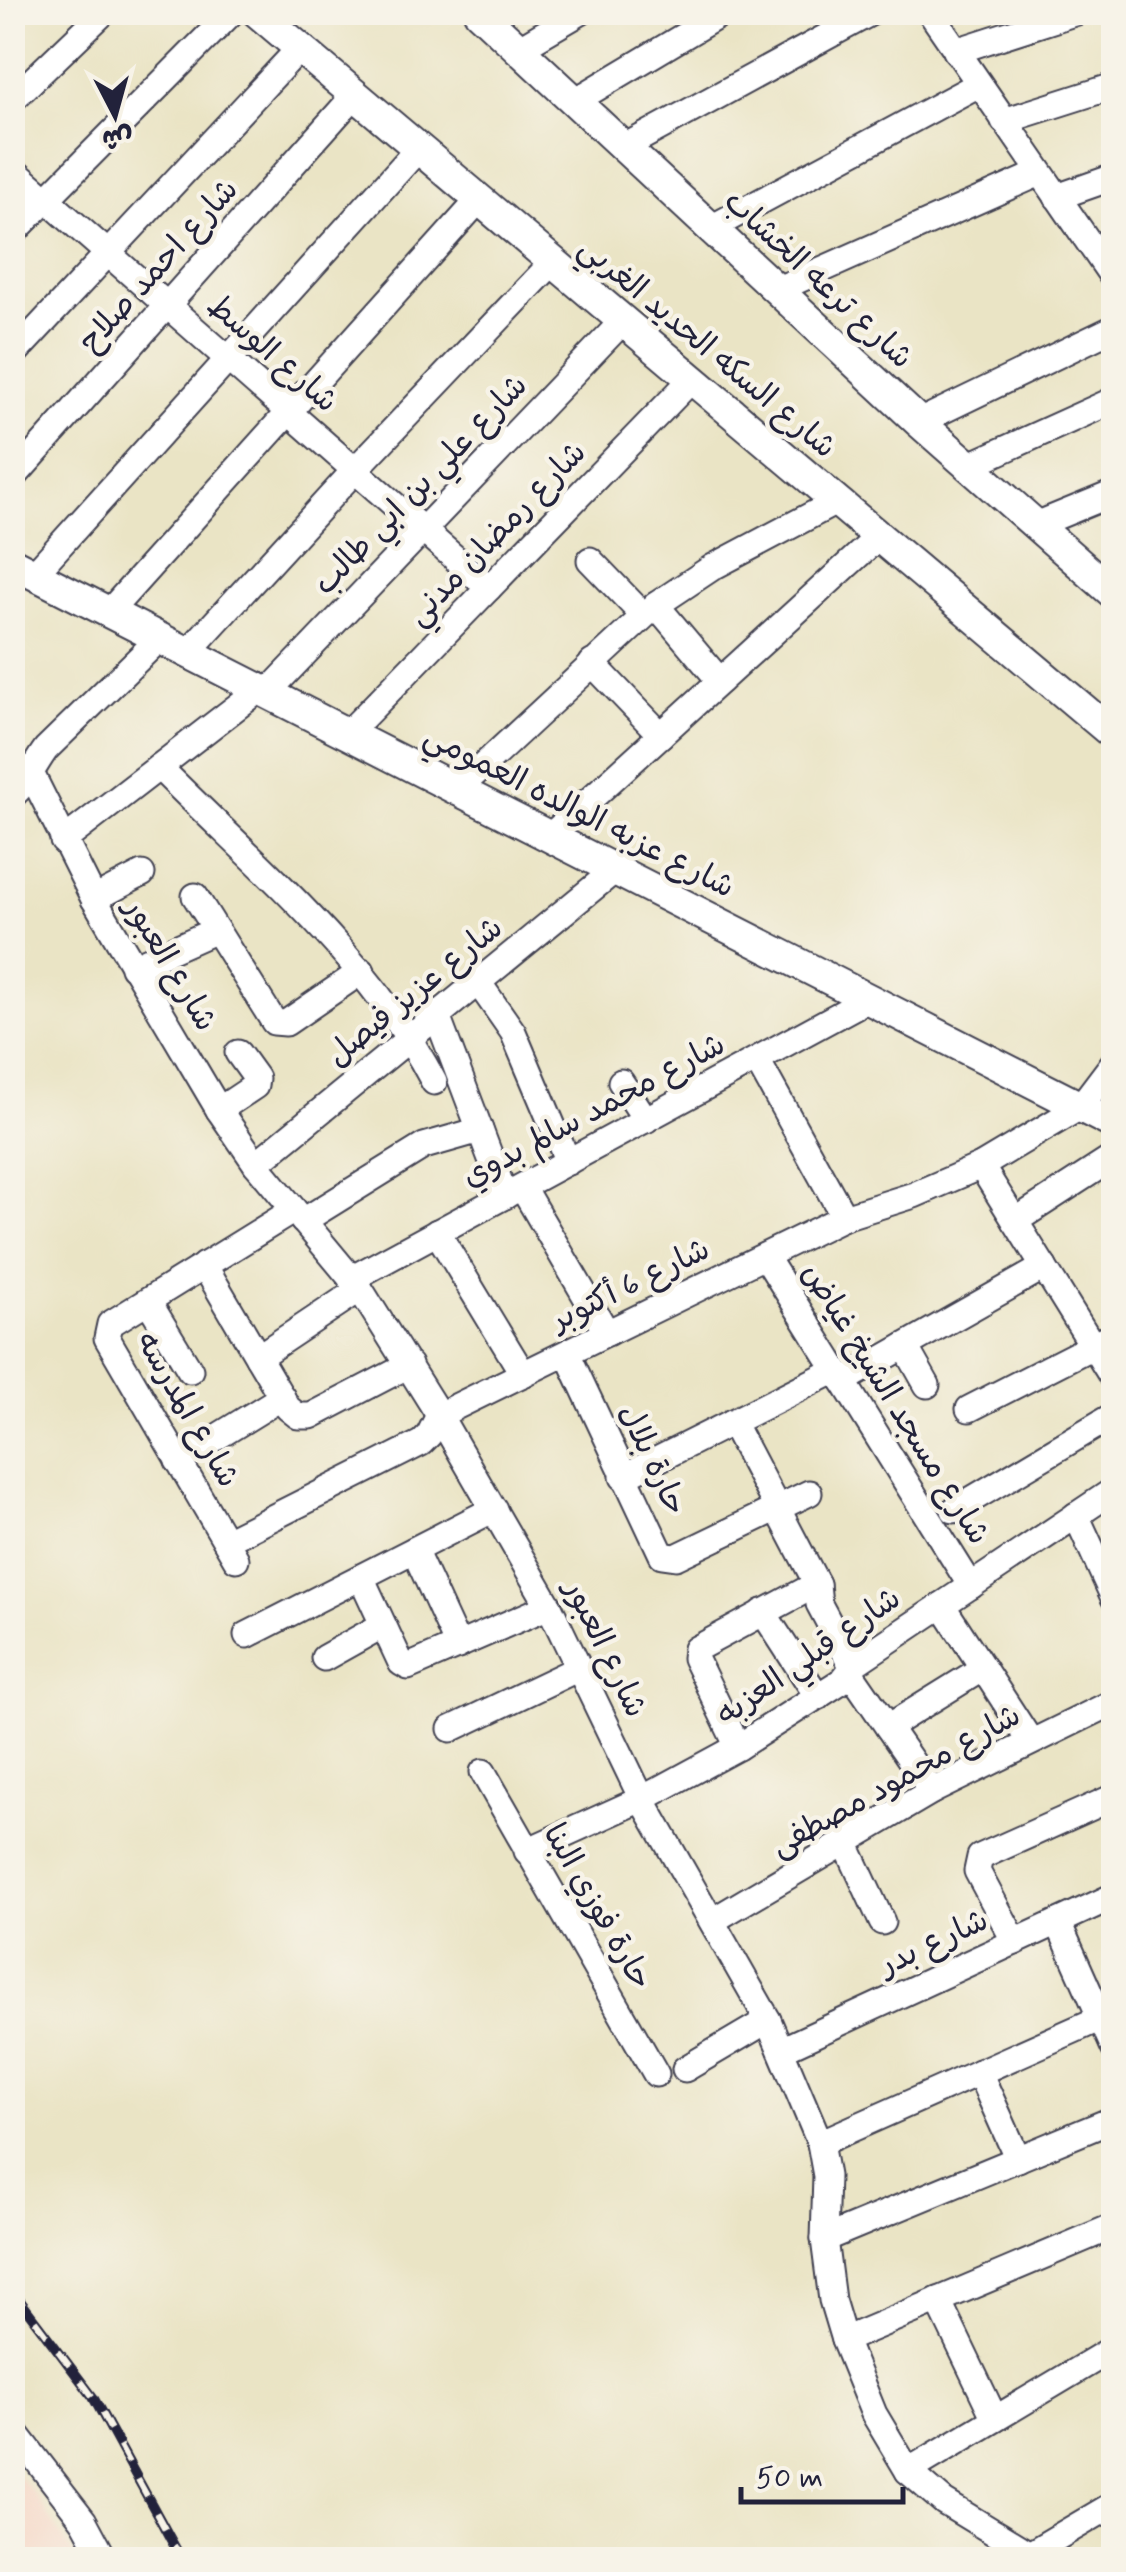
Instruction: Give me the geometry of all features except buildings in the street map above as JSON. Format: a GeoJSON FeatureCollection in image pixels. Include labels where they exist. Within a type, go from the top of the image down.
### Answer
{"type":"FeatureCollection","features":[{"type":"Feature","properties":{"kind":"street"},"geometry":{"type":"LineString","coordinates":[[12,100],[104,12]]}},
{"type":"Feature","properties":{"kind":"street"},"geometry":{"type":"LineString","coordinates":[[12,234],[232,12]]}},
{"type":"Feature","properties":{"kind":"street","name":"شارع السكه الحديد الغربي"},"geometry":{"type":"LineString","coordinates":[[256,12],[1114,735]]}},
{"type":"Feature","properties":{"kind":"street","name":"شارع ترعه الخشاب"},"geometry":{"type":"LineString","coordinates":[[479,12],[919,422],[1114,594]]}},
{"type":"Feature","properties":{"kind":"street"},"geometry":{"type":"LineString","coordinates":[[518,49],[581,12]]}},
{"type":"Feature","properties":{"kind":"street"},"geometry":{"type":"LineString","coordinates":[[574,102],[724,12]]}},
{"type":"Feature","properties":{"kind":"street"},"geometry":{"type":"LineString","coordinates":[[624,148],[872,12]]}},
{"type":"Feature","properties":{"kind":"street"},"geometry":{"type":"LineString","coordinates":[[930,12],[1057,197],[1104,249],[1114,279]]}},
{"type":"Feature","properties":{"kind":"street"},"geometry":{"type":"LineString","coordinates":[[956,51],[1077,12]]}},
{"type":"Feature","properties":{"kind":"street"},"geometry":{"type":"LineString","coordinates":[[12,356],[298,50]]}},
{"type":"Feature","properties":{"kind":"street"},"geometry":{"type":"LineString","coordinates":[[711,228],[979,84]]}},
{"type":"Feature","properties":{"kind":"street"},"geometry":{"type":"LineString","coordinates":[[1004,120],[1114,86]]}},
{"type":"Feature","properties":{"kind":"street","name":"شارع احمد صلاح"},"geometry":{"type":"LineString","coordinates":[[12,479],[353,97]]}},
{"type":"Feature","properties":{"kind":"street"},"geometry":{"type":"LineString","coordinates":[[23,568],[228,359],[417,150]]}},
{"type":"Feature","properties":{"kind":"street","name":"شارع الوسط"},"geometry":{"type":"LineString","coordinates":[[12,168],[489,588]]}},
{"type":"Feature","properties":{"kind":"street"},"geometry":{"type":"LineString","coordinates":[[776,290],[1040,173]]}},
{"type":"Feature","properties":{"kind":"street"},"geometry":{"type":"LineString","coordinates":[[1057,197],[1114,177]]}},
{"type":"Feature","properties":{"kind":"street"},"geometry":{"type":"LineString","coordinates":[[110,612],[478,201]]}},
{"type":"Feature","properties":{"kind":"street"},"geometry":{"type":"LineString","coordinates":[[188,652],[552,263]]}},
{"type":"Feature","properties":{"kind":"street","name":"شارع علي بن ابي طالب"},"geometry":{"type":"LineString","coordinates":[[64,841],[263,691],[622,322]]}},
{"type":"Feature","properties":{"kind":"street"},"geometry":{"type":"LineString","coordinates":[[919,422],[1114,328]]}},
{"type":"Feature","properties":{"kind":"street","name":"شارع رمضان مدني"},"geometry":{"type":"LineString","coordinates":[[348,733],[692,380]]}},
{"type":"Feature","properties":{"kind":"street"},"geometry":{"type":"LineString","coordinates":[[968,466],[1114,400]]}},
{"type":"Feature","properties":{"kind":"street"},"geometry":{"type":"LineString","coordinates":[[1036,525],[1114,494]]}},
{"type":"Feature","properties":{"kind":"street"},"geometry":{"type":"LineString","coordinates":[[457,790],[649,610],[713,566],[836,502]]}},
{"type":"Feature","properties":{"kind":"street"},"geometry":{"type":"LineString","coordinates":[[549,837],[878,537]]}},
{"type":"Feature","properties":{"kind":"street"},"geometry":{"type":"LineString","coordinates":[[590,560],[649,610],[720,680]]}},
{"type":"Feature","properties":{"kind":"street","name":"شارع عزبه الوالده العمومي"},"geometry":{"type":"LineString","coordinates":[[23,568],[1114,1124]]}},
{"type":"Feature","properties":{"kind":"street"},"geometry":{"type":"LineString","coordinates":[[12,796],[32,775],[46,748],[160,638]]}},
{"type":"Feature","properties":{"kind":"street"},"geometry":{"type":"LineString","coordinates":[[592,663],[661,735]]}},
{"type":"Feature","properties":{"kind":"street"},"geometry":{"type":"LineString","coordinates":[[159,767],[362,971],[410,1037],[434,1082]]}},
{"type":"Feature","properties":{"kind":"street","name":"شارع العبور"},"geometry":{"type":"LineString","coordinates":[[32,775],[94,899],[219,1110],[256,1164],[356,1284],[439,1415],[549,1606],[642,1799],[768,2020],[820,2143],[826,2176],[824,2239],[832,2300],[874,2414],[908,2471],[944,2502],[1035,2556]]}},
{"type":"Feature","properties":{"kind":"street","name":"شارع عزيز فيصل"},"geometry":{"type":"LineString","coordinates":[[256,1164],[615,870]]}},
{"type":"Feature","properties":{"kind":"street"},"geometry":{"type":"LineString","coordinates":[[94,899],[142,874]]}},
{"type":"Feature","properties":{"kind":"street"},"geometry":{"type":"LineString","coordinates":[[195,896],[278,1024],[286,1023],[362,971]]}},
{"type":"Feature","properties":{"kind":"street"},"geometry":{"type":"LineString","coordinates":[[133,967],[216,930]]}},
{"type":"Feature","properties":{"kind":"street"},"geometry":{"type":"LineString","coordinates":[[478,982],[513,1032],[568,1162]]}},
{"type":"Feature","properties":{"kind":"street","name":"شارع محمد سالم بدوي"},"geometry":{"type":"LineString","coordinates":[[258,1357],[356,1284],[438,1232],[868,999]]}},
{"type":"Feature","properties":{"kind":"street"},"geometry":{"type":"LineString","coordinates":[[436,1016],[480,1130],[513,1191],[607,1333]]}},
{"type":"Feature","properties":{"kind":"street"},"geometry":{"type":"LineString","coordinates":[[219,1110],[256,1086],[256,1078],[238,1053]]}},
{"type":"Feature","properties":{"kind":"street"},"geometry":{"type":"LineString","coordinates":[[757,1060],[844,1217]]}},
{"type":"Feature","properties":{"kind":"street"},"geometry":{"type":"LineString","coordinates":[[1080,1107],[1114,1062]]}},
{"type":"Feature","properties":{"kind":"street"},"geometry":{"type":"LineString","coordinates":[[620,1082],[646,1120]]}},
{"type":"Feature","properties":{"kind":"street","name":"شارع 6 أكتوبر"},"geometry":{"type":"LineString","coordinates":[[231,1550],[421,1443],[439,1415],[844,1217],[914,1195],[981,1166],[1080,1107]]}},
{"type":"Feature","properties":{"kind":"street","name":"شارع المدرسه"},"geometry":{"type":"LineString","coordinates":[[231,1550],[107,1334],[110,1324],[204,1266],[424,1146],[480,1130]]}},
{"type":"Feature","properties":{"kind":"street"},"geometry":{"type":"LineString","coordinates":[[1015,1221],[1114,1157]]}},
{"type":"Feature","properties":{"kind":"street"},"geometry":{"type":"LineString","coordinates":[[981,1166],[1044,1267],[1103,1340],[1114,1380]]}},
{"type":"Feature","properties":{"kind":"street"},"geometry":{"type":"LineString","coordinates":[[438,1232],[523,1374]]}},
{"type":"Feature","properties":{"kind":"street","name":"شارع مسجد الشيخ غياض"},"geometry":{"type":"LineString","coordinates":[[765,1256],[970,1586]]}},
{"type":"Feature","properties":{"kind":"street"},"geometry":{"type":"LineString","coordinates":[[204,1266],[292,1412],[311,1416],[408,1364]]}},
{"type":"Feature","properties":{"kind":"street"},"geometry":{"type":"LineString","coordinates":[[624,1477],[732,1422],[906,1346],[1044,1267]]}},
{"type":"Feature","properties":{"kind":"street"},"geometry":{"type":"LineString","coordinates":[[148,1301],[190,1370]]}},
{"type":"Feature","properties":{"kind":"street"},"geometry":{"type":"LineString","coordinates":[[969,1409],[1103,1340]]}},
{"type":"Feature","properties":{"kind":"street"},"geometry":{"type":"LineString","coordinates":[[906,1346],[927,1385]]}},
{"type":"Feature","properties":{"kind":"street","name":"حارة بلال"},"geometry":{"type":"LineString","coordinates":[[567,1353],[658,1552],[666,1557],[676,1557],[809,1493]]}},
{"type":"Feature","properties":{"kind":"street"},"geometry":{"type":"LineString","coordinates":[[178,1462],[282,1397]]}},
{"type":"Feature","properties":{"kind":"street"},"geometry":{"type":"LineString","coordinates":[[954,1510],[1114,1414]]}},
{"type":"Feature","properties":{"kind":"street"},"geometry":{"type":"LineString","coordinates":[[732,1422],[816,1584],[818,1604],[851,1669],[932,1791]]}},
{"type":"Feature","properties":{"kind":"street","name":"شارع قبلي العزبه"},"geometry":{"type":"LineString","coordinates":[[528,1851],[642,1799],[738,1747],[818,1697],[942,1604],[1114,1490]]}},
{"type":"Feature","properties":{"kind":"street"},"geometry":{"type":"LineString","coordinates":[[247,1635],[494,1509]]}},
{"type":"Feature","properties":{"kind":"street"},"geometry":{"type":"LineString","coordinates":[[1076,1515],[1114,1598]]}},
{"type":"Feature","properties":{"kind":"street"},"geometry":{"type":"LineString","coordinates":[[414,1550],[458,1646]]}},
{"type":"Feature","properties":{"kind":"street"},"geometry":{"type":"LineString","coordinates":[[361,1577],[401,1662],[408,1666],[549,1606]]}},
{"type":"Feature","properties":{"kind":"street"},"geometry":{"type":"LineString","coordinates":[[738,1747],[695,1652],[700,1644],[816,1584]]}},
{"type":"Feature","properties":{"kind":"street"},"geometry":{"type":"LineString","coordinates":[[942,1604],[1032,1742]]}},
{"type":"Feature","properties":{"kind":"street"},"geometry":{"type":"LineString","coordinates":[[763,1612],[818,1697]]}},
{"type":"Feature","properties":{"kind":"street"},"geometry":{"type":"LineString","coordinates":[[324,1658],[384,1625]]}},
{"type":"Feature","properties":{"kind":"street"},"geometry":{"type":"LineString","coordinates":[[451,1729],[579,1668]]}},
{"type":"Feature","properties":{"kind":"street"},"geometry":{"type":"LineString","coordinates":[[888,1727],[983,1668]]}},
{"type":"Feature","properties":{"kind":"street","name":"شارع محمود مصطفى"},"geometry":{"type":"LineString","coordinates":[[712,1921],[932,1791],[1114,1702]]}},
{"type":"Feature","properties":{"kind":"street","name":"حارة فوزي البنا"},"geometry":{"type":"LineString","coordinates":[[482,1772],[656,2074]]}},
{"type":"Feature","properties":{"kind":"street"},"geometry":{"type":"LineString","coordinates":[[1015,1942],[978,1870],[980,1858],[1114,1797]]}},
{"type":"Feature","properties":{"kind":"street"},"geometry":{"type":"LineString","coordinates":[[845,1842],[882,1922]]}},
{"type":"Feature","properties":{"kind":"street","name":"شارع بدر"},"geometry":{"type":"LineString","coordinates":[[782,2050],[1058,1922],[1112,1901]]}},
{"type":"Feature","properties":{"kind":"street"},"geometry":{"type":"LineString","coordinates":[[1058,1922],[1102,2001],[1114,2048]]}},
{"type":"Feature","properties":{"kind":"street"},"geometry":{"type":"LineString","coordinates":[[820,2143],[979,2072],[1102,2001]]}},
{"type":"Feature","properties":{"kind":"street"},"geometry":{"type":"LineString","coordinates":[[685,2069],[768,2020]]}},
{"type":"Feature","properties":{"kind":"street"},"geometry":{"type":"LineString","coordinates":[[979,2072],[1018,2159]]}},
{"type":"Feature","properties":{"kind":"street"},"geometry":{"type":"LineString","coordinates":[[824,2239],[1114,2120]]}},
{"type":"Feature","properties":{"kind":"street"},"geometry":{"type":"LineString","coordinates":[[844,2340],[1114,2226]]}},
{"type":"Feature","properties":{"kind":"street"},"geometry":{"type":"LineString","coordinates":[[938,2300],[996,2419]]}},
{"type":"Feature","properties":{"kind":"street"},"geometry":{"type":"LineString","coordinates":[[908,2471],[1114,2348]]}},
{"type":"Feature","properties":{"kind":"street"},"geometry":{"type":"LineString","coordinates":[[12,2428],[84,2521],[106,2560]]}},
{"type":"Feature","properties":{"kind":"street"},"geometry":{"type":"LineString","coordinates":[[1035,2556],[1114,2504]]}},
{"type":"Feature","properties":{"kind":"shaded area"},"geometry":{"type":"Polygon","coordinates":[[[12,2468],[37,2497],[76,2559],[13,2559],[12,2468]]]}},
{"type":"Feature","properties":{"kind":"railway"},"geometry":{"type":"LineString","coordinates":[[12,2290],[93,2397],[182,2560]]}}]}
